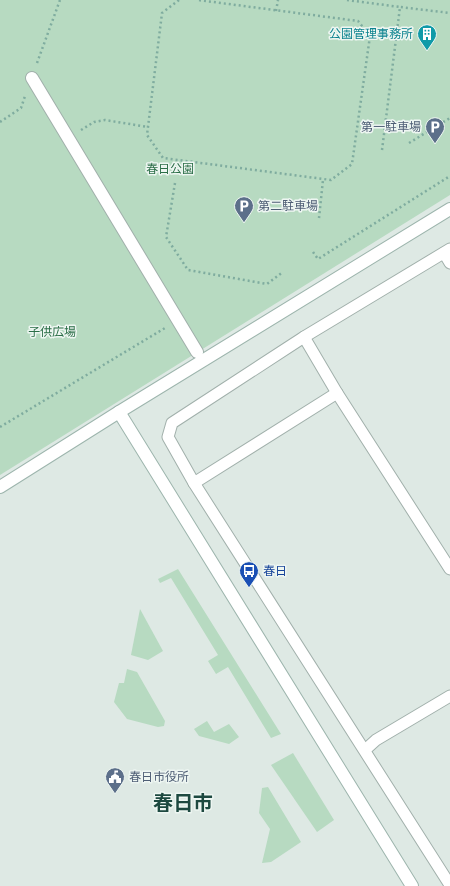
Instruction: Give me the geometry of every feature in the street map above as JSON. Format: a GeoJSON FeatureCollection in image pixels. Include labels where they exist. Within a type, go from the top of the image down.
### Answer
{"type":"FeatureCollection","features":[{"type":"Feature","properties":{"kind":"street"},"geometry":{"type":"LineString","coordinates":[[32,78],[197,352]]}},
{"type":"Feature","properties":{"kind":"street"},"geometry":{"type":"LineString","coordinates":[[0,487],[118,412],[450,208]]}},
{"type":"Feature","properties":{"kind":"street"},"geometry":{"type":"LineString","coordinates":[[118,412],[412,886]]}},
{"type":"Feature","properties":{"kind":"lane"},"geometry":{"type":"LineString","coordinates":[[450,263],[447,251],[304,337],[172,423],[168,437],[194,483],[450,885]]}},
{"type":"Feature","properties":{"kind":"lane"},"geometry":{"type":"LineString","coordinates":[[304,337],[337,394],[450,569]]}},
{"type":"Feature","properties":{"kind":"lane"},"geometry":{"type":"LineString","coordinates":[[194,483],[337,394]]}},
{"type":"Feature","properties":{"kind":"lane"},"geometry":{"type":"LineString","coordinates":[[365,750],[376,740],[450,696]]}},
{"type":"Feature","properties":{"kind":"path"},"geometry":{"type":"LineString","coordinates":[[178,0],[162,14],[147,135],[163,158],[323,180],[332,180],[352,164],[370,36],[358,21],[198,0]]}},
{"type":"Feature","properties":{"kind":"path"},"geometry":{"type":"LineString","coordinates":[[276,11],[278,0]]}},
{"type":"Feature","properties":{"kind":"path"},"geometry":{"type":"LineString","coordinates":[[347,0],[450,13]]}},
{"type":"Feature","properties":{"kind":"path"},"geometry":{"type":"LineString","coordinates":[[382,150],[400,7]]}},
{"type":"Feature","properties":{"kind":"path"},"geometry":{"type":"LineString","coordinates":[[409,143],[450,118]]}},
{"type":"Feature","properties":{"kind":"path"},"geometry":{"type":"LineString","coordinates":[[68,139],[94,122],[105,120],[148,127]]}},
{"type":"Feature","properties":{"kind":"path"},"geometry":{"type":"LineString","coordinates":[[313,252],[318,260],[450,176]]}},
{"type":"Feature","properties":{"kind":"path"},"geometry":{"type":"LineString","coordinates":[[319,218],[323,180]]}},
{"type":"Feature","properties":{"kind":"path"},"geometry":{"type":"LineString","coordinates":[[175,183],[166,237],[188,270],[267,284],[283,272]]}},
{"type":"Feature","properties":{"kind":"path"},"geometry":{"type":"LineString","coordinates":[[0,427],[178,320]]}},
{"type":"Feature","properties":{"kind":"green space","name":"春日公園"},"geometry":{"type":"Polygon","coordinates":[[[0,0],[450,0],[450,195],[0,475],[0,0]]]}},
{"type":"Feature","properties":{"kind":"green space"},"geometry":{"type":"Polygon","coordinates":[[[178,569],[281,734],[271,738],[228,667],[216,674],[208,661],[218,655],[171,578],[160,583],[158,579],[178,569]]]}},
{"type":"Feature","properties":{"kind":"green space"},"geometry":{"type":"Polygon","coordinates":[[[140,609],[163,651],[148,660],[131,655],[140,609]]]}},
{"type":"Feature","properties":{"kind":"green space"},"geometry":{"type":"Polygon","coordinates":[[[127,669],[137,672],[165,721],[164,726],[158,727],[127,719],[114,702],[119,683],[124,683],[127,669]]]}},
{"type":"Feature","properties":{"kind":"green space"},"geometry":{"type":"Polygon","coordinates":[[[207,721],[214,732],[229,724],[239,737],[229,744],[199,736],[194,729],[207,721]]]}},
{"type":"Feature","properties":{"kind":"green space"},"geometry":{"type":"Polygon","coordinates":[[[293,753],[334,820],[317,832],[271,765],[293,753]]]}},
{"type":"Feature","properties":{"kind":"green space"},"geometry":{"type":"Polygon","coordinates":[[[268,787],[301,842],[271,862],[262,863],[270,829],[259,813],[262,788],[268,787]]]}},
{"type":"Feature","properties":{"kind":"place","name":"公園管理事務所"},"geometry":{"type":"Point","coordinates":[427,51]}},
{"type":"Feature","properties":{"kind":"place","name":"第一駐車場"},"geometry":{"type":"Point","coordinates":[435,144]}},
{"type":"Feature","properties":{"kind":"place","name":"第二駐車場"},"geometry":{"type":"Point","coordinates":[244,223]}},
{"type":"Feature","properties":{"kind":"place","name":"春日"},"geometry":{"type":"Point","coordinates":[249,588]}},
{"type":"Feature","properties":{"kind":"place","name":"春日市役所"},"geometry":{"type":"Point","coordinates":[115,794]}},
{"type":"Feature","properties":{"kind":"district","name":"春日市"},"geometry":{"type":"Point","coordinates":[183,803]}},
{"type":"Feature","properties":{"kind":"park label","name":"子供広場"},"geometry":{"type":"Point","coordinates":[52,332]}}]}
